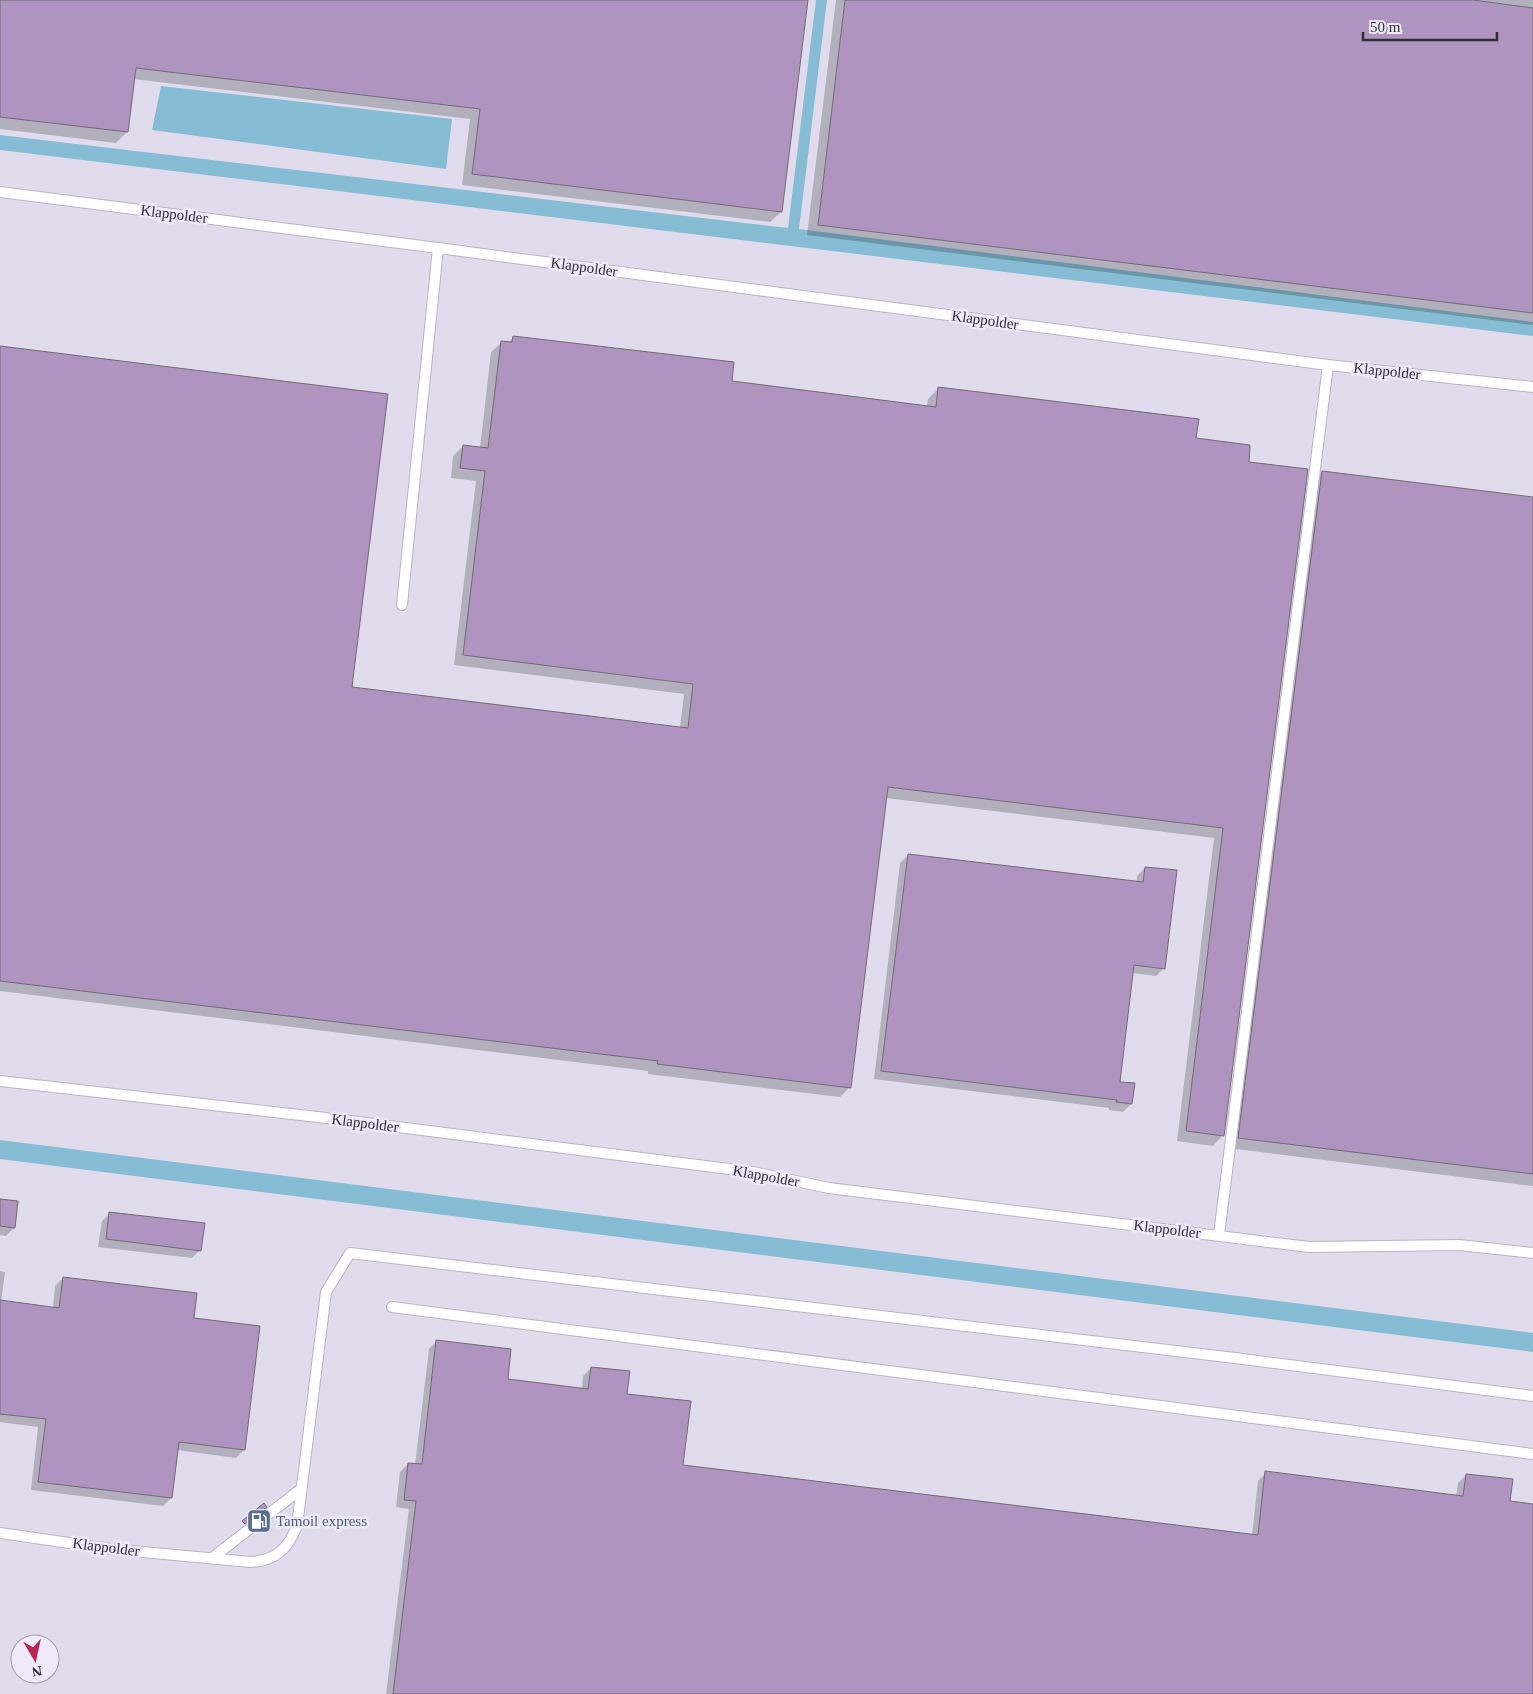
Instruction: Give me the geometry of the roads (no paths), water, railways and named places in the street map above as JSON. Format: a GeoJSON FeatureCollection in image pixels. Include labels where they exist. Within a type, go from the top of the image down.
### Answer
{"type":"FeatureCollection","features":[{"type":"Feature","properties":{"kind":"lane","name":"Klappolder"},"geometry":{"type":"LineString","coordinates":[[0,192],[1328,365],[1533,387]]}},
{"type":"Feature","properties":{"kind":"lane"},"geometry":{"type":"LineString","coordinates":[[402,605],[438,248]]}},
{"type":"Feature","properties":{"kind":"lane"},"geometry":{"type":"LineString","coordinates":[[1219,1235],[1328,365]]}},
{"type":"Feature","properties":{"kind":"lane","name":"Klappolder"},"geometry":{"type":"LineString","coordinates":[[0,1081],[335,1119],[753,1172],[829,1188],[1309,1247],[1459,1245],[1533,1253]]}},
{"type":"Feature","properties":{"kind":"lane","name":"Klappolder"},"geometry":{"type":"LineString","coordinates":[[0,1533],[111,1549],[258,1561],[278,1554],[287,1547],[297,1526],[326,1292],[350,1253],[1235,1358],[1533,1396]]}},
{"type":"Feature","properties":{"kind":"lane"},"geometry":{"type":"LineString","coordinates":[[392,1307],[1533,1454]]}},
{"type":"Feature","properties":{"kind":"lane"},"geometry":{"type":"LineString","coordinates":[[212,1558],[301,1489]]}},
{"type":"Feature","properties":{"kind":"water"},"geometry":{"type":"Polygon","coordinates":[[[816,0],[827,0],[799,229],[1533,322],[1533,336],[0,150],[0,135],[788,228],[816,0]]]}},
{"type":"Feature","properties":{"kind":"water"},"geometry":{"type":"Polygon","coordinates":[[[161,86],[452,119],[446,169],[152,130],[161,86]]]}},
{"type":"Feature","properties":{"kind":"water"},"geometry":{"type":"Polygon","coordinates":[[[0,1140],[1533,1333],[1533,1352],[0,1159],[0,1140]]]}},
{"type":"Feature","properties":{"kind":"place","name":"Tamoil express"},"geometry":{"type":"Point","coordinates":[259,1521]}}]}
